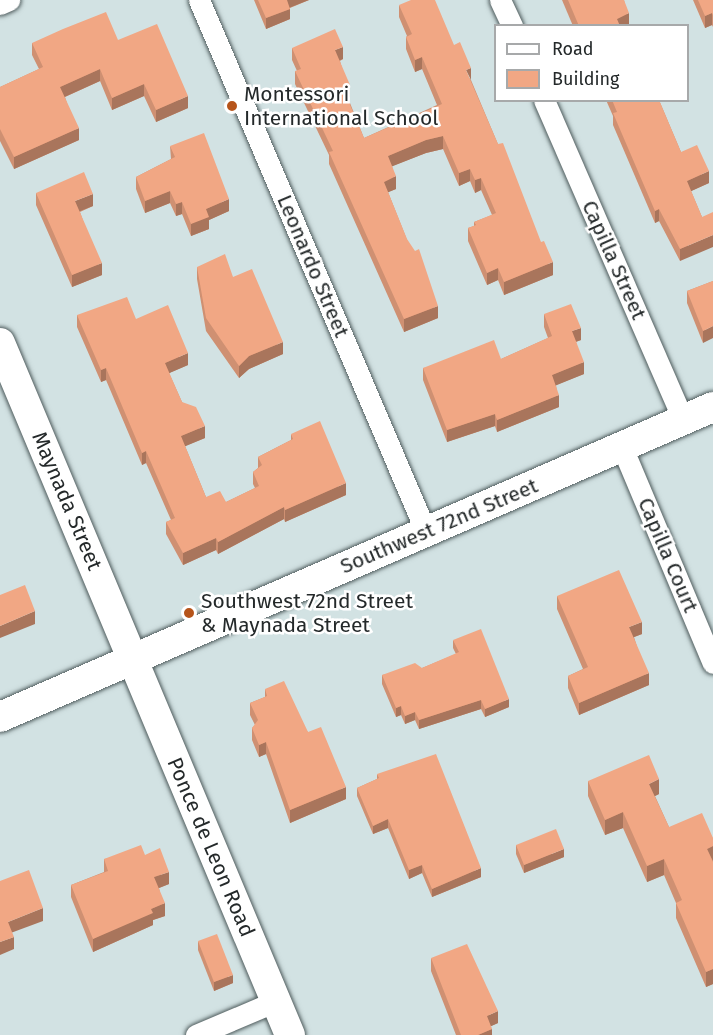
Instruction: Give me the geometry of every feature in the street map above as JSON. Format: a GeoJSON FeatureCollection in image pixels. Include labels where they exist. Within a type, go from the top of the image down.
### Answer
{"type":"FeatureCollection","features":[{"type":"Feature","properties":{"kind":"main road","name":"Maynada Street"},"geometry":{"type":"LineString","coordinates":[[0,343],[133,659]]}},
{"type":"Feature","properties":{"kind":"main road","name":"Southwest 72nd Street"},"geometry":{"type":"LineString","coordinates":[[0,717],[713,407]]}},
{"type":"Feature","properties":{"kind":"main road","name":"Ponce de Leon Road"},"geometry":{"type":"LineString","coordinates":[[133,659],[290,1035]]}},
{"type":"Feature","properties":{"kind":"street"},"geometry":{"type":"LineString","coordinates":[[0,4],[9,0]]}},
{"type":"Feature","properties":{"kind":"street","name":"Leonardo Street"},"geometry":{"type":"LineString","coordinates":[[200,0],[426,532]]}},
{"type":"Feature","properties":{"kind":"street"},"geometry":{"type":"LineString","coordinates":[[500,0],[511,24]]}},
{"type":"Feature","properties":{"kind":"street","name":"Capilla Street"},"geometry":{"type":"LineString","coordinates":[[545,102],[683,420]]}},
{"type":"Feature","properties":{"kind":"street","name":"Capilla Court"},"geometry":{"type":"LineString","coordinates":[[622,447],[713,663]]}},
{"type":"Feature","properties":{"kind":"street"},"geometry":{"type":"LineString","coordinates":[[196,1035],[276,1001]]}},
{"type":"Feature","properties":{"kind":"building"},"geometry":{"type":"Polygon","coordinates":[[[258,0],[287,0],[290,9],[266,18],[258,0]]]}},
{"type":"Feature","properties":{"kind":"building"},"geometry":{"type":"Polygon","coordinates":[[[411,0],[435,0],[454,45],[460,42],[471,68],[466,70],[498,144],[503,143],[541,242],[544,241],[553,262],[504,282],[498,268],[487,273],[468,228],[476,225],[474,222],[496,213],[481,178],[475,180],[470,169],[459,173],[443,136],[426,140],[388,156],[396,176],[384,182],[407,239],[415,251],[419,249],[438,306],[404,319],[329,152],[333,151],[295,71],[301,69],[292,48],[335,29],[343,47],[335,50],[350,85],[343,88],[364,138],[442,104],[422,57],[415,60],[406,37],[412,34],[399,5],[411,0]]]}},
{"type":"Feature","properties":{"kind":"building"},"geometry":{"type":"Polygon","coordinates":[[[568,0],[624,0],[629,13],[617,19],[619,24],[578,24],[568,0]]]}},
{"type":"Feature","properties":{"kind":"building"},"geometry":{"type":"Polygon","coordinates":[[[698,0],[713,0],[713,15],[712,13],[705,16],[698,0]]]}},
{"type":"Feature","properties":{"kind":"building"},"geometry":{"type":"Polygon","coordinates":[[[106,12],[118,40],[157,24],[188,96],[156,110],[144,84],[112,98],[100,69],[60,87],[79,128],[14,157],[0,129],[0,87],[43,67],[32,43],[106,12]]]}},
{"type":"Feature","properties":{"kind":"building"},"geometry":{"type":"Polygon","coordinates":[[[613,102],[660,102],[681,152],[697,145],[709,171],[687,181],[702,217],[713,212],[713,235],[680,249],[659,209],[655,211],[613,113],[617,112],[613,102]]]}},
{"type":"Feature","properties":{"kind":"building"},"geometry":{"type":"Polygon","coordinates":[[[204,133],[229,199],[206,209],[209,217],[191,224],[182,202],[176,204],[170,191],[145,201],[136,177],[175,157],[170,146],[204,133]]]}},
{"type":"Feature","properties":{"kind":"building"},"geometry":{"type":"Polygon","coordinates":[[[84,172],[93,194],[75,201],[102,263],[72,275],[36,193],[84,172]]]}},
{"type":"Feature","properties":{"kind":"building"},"geometry":{"type":"Polygon","coordinates":[[[225,254],[233,277],[252,269],[283,342],[249,356],[239,366],[206,318],[197,267],[225,254]]]}},
{"type":"Feature","properties":{"kind":"building"},"geometry":{"type":"Polygon","coordinates":[[[713,281],[713,326],[703,331],[687,291],[713,281]]]}},
{"type":"Feature","properties":{"kind":"building"},"geometry":{"type":"Polygon","coordinates":[[[127,297],[136,319],[168,305],[188,353],[165,363],[182,402],[196,407],[205,426],[181,436],[206,497],[220,491],[226,502],[259,486],[253,472],[262,465],[258,457],[293,439],[291,434],[320,421],[346,483],[285,510],[284,507],[218,542],[216,538],[183,553],[166,522],[175,518],[146,451],[142,453],[106,368],[101,370],[77,315],[127,297]]]}},
{"type":"Feature","properties":{"kind":"building"},"geometry":{"type":"Polygon","coordinates":[[[571,304],[581,328],[572,331],[584,362],[552,375],[559,395],[497,420],[495,414],[447,430],[423,368],[494,340],[501,359],[552,336],[544,314],[571,304]]]}},
{"type":"Feature","properties":{"kind":"building"},"geometry":{"type":"Polygon","coordinates":[[[619,570],[642,622],[629,627],[649,673],[579,703],[568,676],[588,667],[557,596],[619,570]]]}},
{"type":"Feature","properties":{"kind":"building"},"geometry":{"type":"Polygon","coordinates":[[[25,585],[35,611],[0,626],[0,595],[25,585]]]}},
{"type":"Feature","properties":{"kind":"building"},"geometry":{"type":"Polygon","coordinates":[[[481,629],[509,699],[485,709],[481,700],[419,720],[415,712],[405,716],[401,706],[396,708],[382,675],[415,663],[422,668],[459,652],[453,640],[481,629]]]}},
{"type":"Feature","properties":{"kind":"building"},"geometry":{"type":"Polygon","coordinates":[[[284,681],[308,732],[321,727],[346,787],[290,810],[266,742],[259,745],[252,728],[258,720],[250,703],[267,696],[265,689],[284,681]]]}},
{"type":"Feature","properties":{"kind":"building"},"geometry":{"type":"Polygon","coordinates":[[[436,754],[481,868],[432,889],[422,865],[409,870],[388,819],[373,826],[357,788],[379,778],[377,774],[436,754]]]}},
{"type":"Feature","properties":{"kind":"building"},"geometry":{"type":"Polygon","coordinates":[[[649,755],[659,779],[649,784],[669,827],[702,813],[713,838],[713,846],[707,849],[713,862],[713,969],[706,972],[676,903],[682,900],[664,859],[647,866],[623,812],[605,820],[588,781],[649,755]]]}},
{"type":"Feature","properties":{"kind":"building"},"geometry":{"type":"Polygon","coordinates":[[[556,829],[564,849],[524,865],[516,845],[556,829]]]}},
{"type":"Feature","properties":{"kind":"building"},"geometry":{"type":"Polygon","coordinates":[[[141,845],[145,855],[160,848],[169,872],[154,877],[165,903],[151,909],[153,913],[93,939],[71,885],[108,871],[104,859],[141,845]]]}},
{"type":"Feature","properties":{"kind":"building"},"geometry":{"type":"Polygon","coordinates":[[[29,870],[43,908],[8,922],[14,937],[0,942],[0,881],[29,870]]]}},
{"type":"Feature","properties":{"kind":"building"},"geometry":{"type":"Polygon","coordinates":[[[217,934],[233,975],[214,982],[198,941],[217,934]]]}},
{"type":"Feature","properties":{"kind":"building"},"geometry":{"type":"Polygon","coordinates":[[[467,944],[498,1011],[487,1016],[492,1029],[478,1035],[461,1035],[431,958],[467,944]]]}},
{"type":"Feature","properties":{"kind":"place","name":"Montessori International School"},"geometry":{"type":"Point","coordinates":[232,106]}},
{"type":"Feature","properties":{"kind":"place","name":"Southwest 72nd Street & Maynada Street"},"geometry":{"type":"Point","coordinates":[189,613]}}]}
